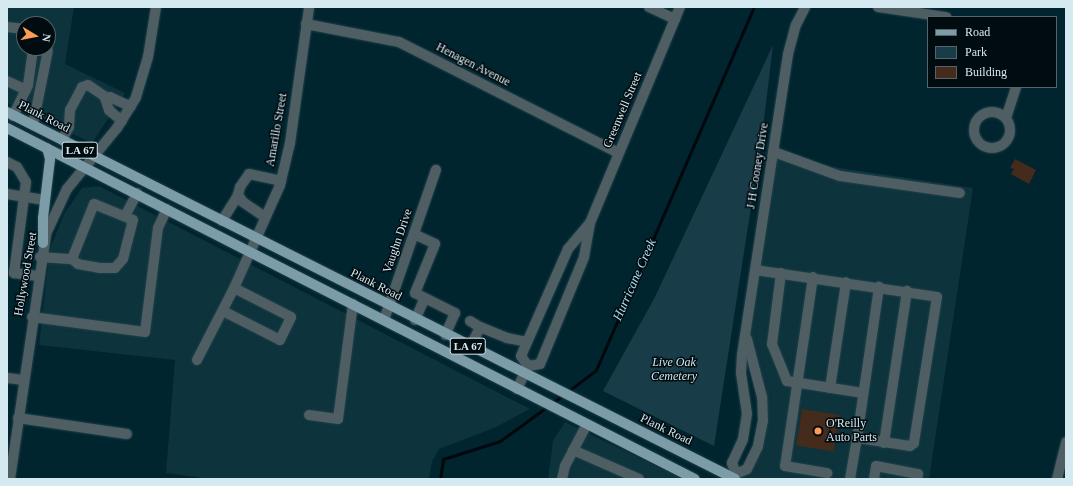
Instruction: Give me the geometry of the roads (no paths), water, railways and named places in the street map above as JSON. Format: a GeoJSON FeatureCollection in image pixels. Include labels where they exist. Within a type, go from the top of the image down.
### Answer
{"type":"FeatureCollection","features":[{"type":"Feature","properties":{"kind":"main road","name":"Plank Road"},"geometry":{"type":"LineString","coordinates":[[10,114],[415,320],[470,347],[526,370],[548,386],[582,404],[734,478]]}},
{"type":"Feature","properties":{"kind":"main road","name":"LA 67"},"geometry":{"type":"LineString","coordinates":[[7,128],[695,479]]}},
{"type":"Feature","properties":{"kind":"main road"},"geometry":{"type":"LineString","coordinates":[[43,243],[45,200],[50,159],[47,148]]}},
{"type":"Feature","properties":{"kind":"street","name":"Hollywood Street"},"geometry":{"type":"LineString","coordinates":[[10,479],[43,243],[58,203],[70,184],[86,168],[131,108],[148,57],[156,7]]}},
{"type":"Feature","properties":{"kind":"street","name":"Amarillo Street"},"geometry":{"type":"LineString","coordinates":[[197,360],[234,288],[281,181],[290,143],[309,7]]}},
{"type":"Feature","properties":{"kind":"street"},"geometry":{"type":"LineString","coordinates":[[649,7],[674,20]]}},
{"type":"Feature","properties":{"kind":"street","name":"Greenwell Street"},"geometry":{"type":"LineString","coordinates":[[590,223],[568,249],[527,342],[521,356],[526,370],[540,364],[584,257],[590,223],[680,7]]}},
{"type":"Feature","properties":{"kind":"street","name":"J H Cooney Drive"},"geometry":{"type":"LineString","coordinates":[[746,331],[762,397],[763,421],[758,446],[747,469],[734,478],[732,463],[743,439],[747,422],[747,408],[741,368],[746,331],[755,270],[788,54],[796,25],[804,7]]}},
{"type":"Feature","properties":{"kind":"street"},"geometry":{"type":"LineString","coordinates":[[878,7],[939,16]]}},
{"type":"Feature","properties":{"kind":"street","name":"Henagen Avenue"},"geometry":{"type":"LineString","coordinates":[[306,24],[399,42],[619,153]]}},
{"type":"Feature","properties":{"kind":"street"},"geometry":{"type":"LineString","coordinates":[[10,114],[26,90],[32,56]]}},
{"type":"Feature","properties":{"kind":"street"},"geometry":{"type":"LineString","coordinates":[[33,125],[47,56]]}},
{"type":"Feature","properties":{"kind":"street"},"geometry":{"type":"LineString","coordinates":[[7,81],[26,90]]}},
{"type":"Feature","properties":{"kind":"street"},"geometry":{"type":"LineString","coordinates":[[62,140],[69,127],[70,110],[82,87],[88,85],[106,97],[131,108]]}},
{"type":"Feature","properties":{"kind":"street"},"geometry":{"type":"LineString","coordinates":[[1006,118],[1016,88]]}},
{"type":"Feature","properties":{"kind":"street"},"geometry":{"type":"LineString","coordinates":[[106,97],[104,99],[109,110],[122,121]]}},
{"type":"Feature","properties":{"kind":"street"},"geometry":{"type":"LineString","coordinates":[[774,152],[840,176],[960,193]]}},
{"type":"Feature","properties":{"kind":"street"},"geometry":{"type":"LineString","coordinates":[[7,162],[17,167],[26,182],[14,273],[38,276]]}},
{"type":"Feature","properties":{"kind":"street","name":"Vaughn Drive"},"geometry":{"type":"LineString","coordinates":[[384,320],[436,170]]}},
{"type":"Feature","properties":{"kind":"street"},"geometry":{"type":"LineString","coordinates":[[222,221],[238,196],[240,187],[249,174],[281,181]]}},
{"type":"Feature","properties":{"kind":"street"},"geometry":{"type":"LineString","coordinates":[[125,216],[137,193]]}},
{"type":"Feature","properties":{"kind":"street"},"geometry":{"type":"LineString","coordinates":[[7,194],[45,200]]}},
{"type":"Feature","properties":{"kind":"street"},"geometry":{"type":"LineString","coordinates":[[238,196],[248,207],[265,217]]}},
{"type":"Feature","properties":{"kind":"street"},"geometry":{"type":"LineString","coordinates":[[40,257],[72,259],[78,264],[100,268],[115,268],[123,259],[133,220],[94,204],[72,259]]}},
{"type":"Feature","properties":{"kind":"street"},"geometry":{"type":"LineString","coordinates":[[32,317],[145,332],[158,228],[167,209]]}},
{"type":"Feature","properties":{"kind":"street"},"geometry":{"type":"LineString","coordinates":[[414,234],[436,244],[415,293],[455,313],[445,334]]}},
{"type":"Feature","properties":{"kind":"street"},"geometry":{"type":"LineString","coordinates":[[755,270],[907,291],[935,296],[937,299],[914,444],[910,446],[857,438]]}},
{"type":"Feature","properties":{"kind":"street"},"geometry":{"type":"LineString","coordinates":[[781,273],[772,344],[787,381],[864,393]]}},
{"type":"Feature","properties":{"kind":"street"},"geometry":{"type":"LineString","coordinates":[[813,277],[785,466],[803,474],[827,473]]}},
{"type":"Feature","properties":{"kind":"street"},"geometry":{"type":"LineString","coordinates":[[830,388],[846,282]]}},
{"type":"Feature","properties":{"kind":"street"},"geometry":{"type":"LineString","coordinates":[[850,479],[879,287]]}},
{"type":"Feature","properties":{"kind":"street"},"geometry":{"type":"LineString","coordinates":[[223,311],[280,340],[291,317],[234,288]]}},
{"type":"Feature","properties":{"kind":"street"},"geometry":{"type":"LineString","coordinates":[[884,443],[907,291]]}},
{"type":"Feature","properties":{"kind":"street"},"geometry":{"type":"LineString","coordinates":[[415,320],[425,298]]}},
{"type":"Feature","properties":{"kind":"street"},"geometry":{"type":"LineString","coordinates":[[309,416],[338,419],[353,304]]}},
{"type":"Feature","properties":{"kind":"street"},"geometry":{"type":"LineString","coordinates":[[470,321],[480,327],[507,338],[527,342]]}},
{"type":"Feature","properties":{"kind":"street"},"geometry":{"type":"LineString","coordinates":[[470,347],[480,327]]}},
{"type":"Feature","properties":{"kind":"street"},"geometry":{"type":"LineString","coordinates":[[517,389],[526,370]]}},
{"type":"Feature","properties":{"kind":"street"},"geometry":{"type":"LineString","coordinates":[[7,378],[24,380]]}},
{"type":"Feature","properties":{"kind":"street"},"geometry":{"type":"LineString","coordinates":[[18,418],[127,434]]}},
{"type":"Feature","properties":{"kind":"street"},"geometry":{"type":"LineString","coordinates":[[562,479],[565,466],[587,424]]}},
{"type":"Feature","properties":{"kind":"street"},"geometry":{"type":"LineString","coordinates":[[1057,479],[1066,442]]}},
{"type":"Feature","properties":{"kind":"street"},"geometry":{"type":"LineString","coordinates":[[573,450],[639,479]]}},
{"type":"Feature","properties":{"kind":"street"},"geometry":{"type":"LineString","coordinates":[[874,479],[876,466],[918,474],[917,479]]}},
{"type":"Feature","properties":{"kind":"waterway","name":"Hurricane Creek"},"geometry":{"type":"LineString","coordinates":[[567,392],[596,370],[754,7]]}},
{"type":"Feature","properties":{"kind":"waterway","name":"Hurricane Creek"},"geometry":{"type":"LineString","coordinates":[[440,479],[443,459],[500,441],[563,395]]}},
{"type":"Feature","properties":{"kind":"place","name":"O'Reilly Auto Parts"},"geometry":{"type":"Point","coordinates":[818,431]}},
{"type":"Feature","properties":{"kind":"park label","name":"Live Oak Cemetery"},"geometry":{"type":"Point","coordinates":[674,370]}}]}
